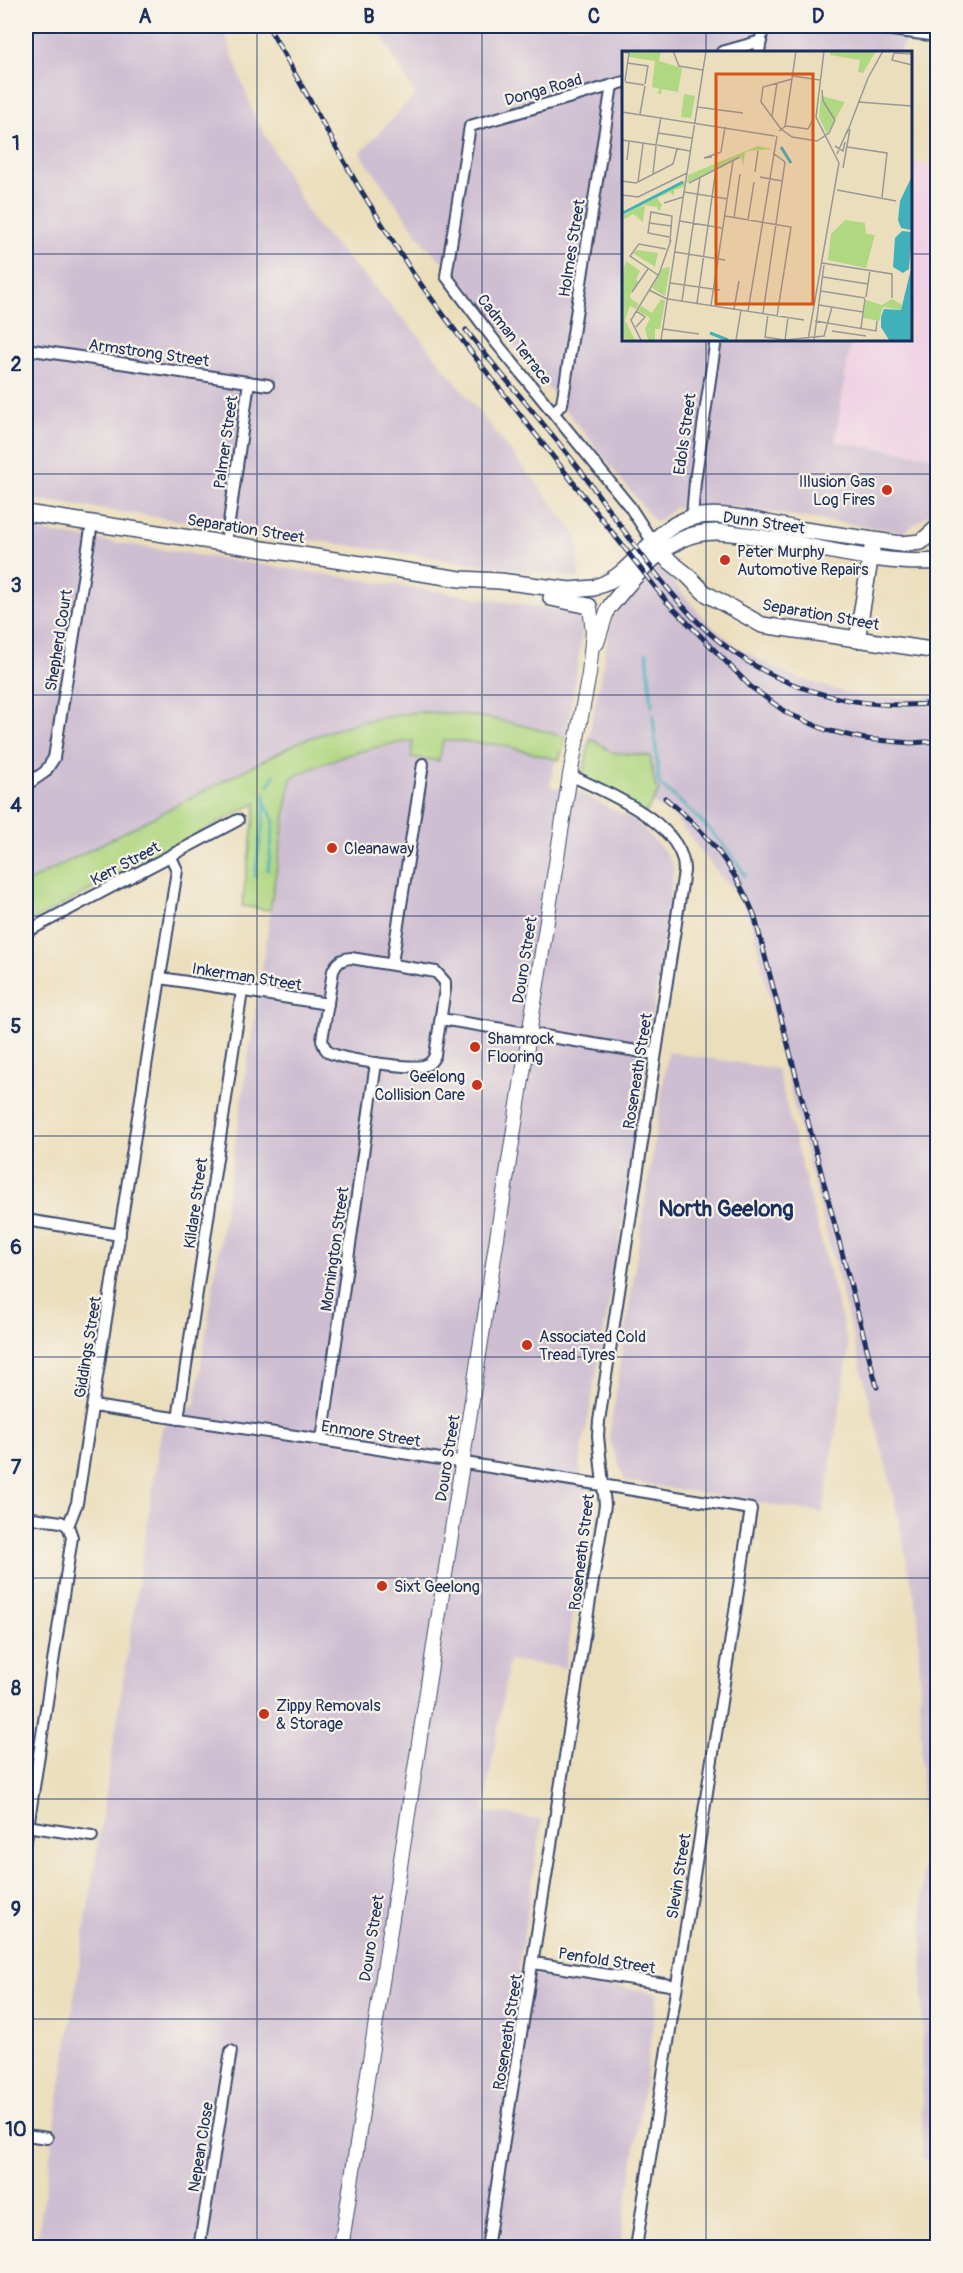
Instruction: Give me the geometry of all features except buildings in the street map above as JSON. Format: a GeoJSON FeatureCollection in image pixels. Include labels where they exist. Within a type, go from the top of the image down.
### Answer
{"type":"FeatureCollection","features":[{"type":"Feature","properties":{"kind":"main road","name":"Separation Street"},"geometry":{"type":"LineString","coordinates":[[26,513],[460,579],[500,580],[570,590],[596,587]]}},
{"type":"Feature","properties":{"kind":"main road","name":"Edols Street"},"geometry":{"type":"LineString","coordinates":[[692,517],[697,534]]}},
{"type":"Feature","properties":{"kind":"main road","name":"Dunn Street"},"geometry":{"type":"LineString","coordinates":[[657,547],[672,526],[692,517],[727,517],[901,544],[915,543],[926,538],[938,527]]}},
{"type":"Feature","properties":{"kind":"main road","name":"Dunn Street"},"geometry":{"type":"LineString","coordinates":[[657,547],[697,534],[730,533],[914,562],[938,561]]}},
{"type":"Feature","properties":{"kind":"main road"},"geometry":{"type":"LineString","coordinates":[[857,640],[874,540]]}},
{"type":"Feature","properties":{"kind":"main road","name":"Separation Street"},"geometry":{"type":"LineString","coordinates":[[657,547],[705,593],[762,625],[938,651]]}},
{"type":"Feature","properties":{"kind":"main road"},"geometry":{"type":"LineString","coordinates":[[657,547],[609,607],[601,611],[590,607],[587,597],[596,587],[618,575],[657,547]]}},
{"type":"Feature","properties":{"kind":"main road","name":"Separation Street"},"geometry":{"type":"LineString","coordinates":[[460,579],[484,588],[574,602],[590,607]]}},
{"type":"Feature","properties":{"kind":"main road"},"geometry":{"type":"LineString","coordinates":[[596,587],[606,588],[611,593],[609,607]]}},
{"type":"Feature","properties":{"kind":"street"},"geometry":{"type":"LineString","coordinates":[[730,51],[760,47],[763,26]]}},
{"type":"Feature","properties":{"kind":"street"},"geometry":{"type":"LineString","coordinates":[[861,26],[938,36]]}},
{"type":"Feature","properties":{"kind":"street","name":"Donga Road"},"geometry":{"type":"LineString","coordinates":[[470,126],[622,82]]}},
{"type":"Feature","properties":{"kind":"street","name":"Holmes Street"},"geometry":{"type":"LineString","coordinates":[[554,412],[562,404],[612,85]]}},
{"type":"Feature","properties":{"kind":"street","name":"Cadman Terrace"},"geometry":{"type":"LineString","coordinates":[[470,126],[446,276],[494,340],[637,516],[657,547]]}},
{"type":"Feature","properties":{"kind":"street","name":"Edols Street"},"geometry":{"type":"LineString","coordinates":[[692,517],[694,482],[716,340]]}},
{"type":"Feature","properties":{"kind":"street","name":"Armstrong Street"},"geometry":{"type":"LineString","coordinates":[[26,349],[268,385]]}},
{"type":"Feature","properties":{"kind":"street","name":"Palmer Street"},"geometry":{"type":"LineString","coordinates":[[226,543],[249,382]]}},
{"type":"Feature","properties":{"kind":"street","name":"Shepherd Court"},"geometry":{"type":"LineString","coordinates":[[26,785],[45,772],[54,758],[92,523]]}},
{"type":"Feature","properties":{"kind":"street","name":"Douro Street"},"geometry":{"type":"LineString","coordinates":[[589,674],[592,631],[590,607]]}},
{"type":"Feature","properties":{"kind":"street","name":"Douro Street"},"geometry":{"type":"LineString","coordinates":[[340,2247],[570,775],[589,674],[609,607]]}},
{"type":"Feature","properties":{"kind":"street"},"geometry":{"type":"LineString","coordinates":[[392,963],[423,764]]}},
{"type":"Feature","properties":{"kind":"street","name":"Roseneath Street"},"geometry":{"type":"LineString","coordinates":[[487,2247],[534,1964],[605,1505],[605,1487],[598,1436],[599,1421],[683,876],[682,859],[674,842],[642,811],[570,775]]}},
{"type":"Feature","properties":{"kind":"street","name":"Kerr Street"},"geometry":{"type":"LineString","coordinates":[[26,932],[238,820]]}},
{"type":"Feature","properties":{"kind":"street","name":"Giddings Street"},"geometry":{"type":"LineString","coordinates":[[26,1840],[72,1537],[68,1526],[77,1503],[177,870],[171,857]]}},
{"type":"Feature","properties":{"kind":"street"},"geometry":{"type":"LineString","coordinates":[[351,958],[392,963],[436,972],[442,976],[445,989],[435,1055],[431,1062],[416,1067],[376,1063],[331,1054],[324,1048],[322,1040],[336,963],[342,959],[351,958]]}},
{"type":"Feature","properties":{"kind":"street","name":"Inkerman Street"},"geometry":{"type":"LineString","coordinates":[[161,978],[328,1004]]}},
{"type":"Feature","properties":{"kind":"street","name":"Kildare Street"},"geometry":{"type":"LineString","coordinates":[[178,1419],[242,991]]}},
{"type":"Feature","properties":{"kind":"street"},"geometry":{"type":"LineString","coordinates":[[441,1019],[655,1054]]}},
{"type":"Feature","properties":{"kind":"street","name":"Mornington Street"},"geometry":{"type":"LineString","coordinates":[[322,1440],[376,1063]]}},
{"type":"Feature","properties":{"kind":"street"},"geometry":{"type":"LineString","coordinates":[[26,1220],[120,1235]]}},
{"type":"Feature","properties":{"kind":"street","name":"Enmore Street"},"geometry":{"type":"LineString","coordinates":[[93,1406],[585,1481],[605,1487],[751,1509]]}},
{"type":"Feature","properties":{"kind":"street","name":"Slevin Street"},"geometry":{"type":"LineString","coordinates":[[636,2247],[751,1509]]}},
{"type":"Feature","properties":{"kind":"street"},"geometry":{"type":"LineString","coordinates":[[26,1517],[61,1522],[68,1526]]}},
{"type":"Feature","properties":{"kind":"street"},"geometry":{"type":"LineString","coordinates":[[27,1826],[92,1836]]}},
{"type":"Feature","properties":{"kind":"street","name":"Penfold Street"},"geometry":{"type":"LineString","coordinates":[[534,1964],[676,1986]]}},
{"type":"Feature","properties":{"kind":"street","name":"Nepean Close"},"geometry":{"type":"LineString","coordinates":[[199,2247],[231,2051]]}},
{"type":"Feature","properties":{"kind":"street"},"geometry":{"type":"LineString","coordinates":[[26,2135],[47,2138]]}},
{"type":"Feature","properties":{"kind":"shaded area"},"geometry":{"type":"Polygon","coordinates":[[[26,26],[222,26],[255,118],[313,221],[418,335],[578,536],[579,579],[26,498],[26,26]]]}},
{"type":"Feature","properties":{"kind":"shaded area"},"geometry":{"type":"Polygon","coordinates":[[[376,26],[912,26],[900,51],[622,51],[622,340],[851,340],[835,442],[937,457],[937,486],[933,511],[904,532],[718,505],[675,508],[656,523],[458,275],[426,246],[360,153],[415,95],[376,26]]]}},
{"type":"Feature","properties":{"kind":"shaded area"},"geometry":{"type":"Polygon","coordinates":[[[912,162],[937,167],[937,457],[835,442],[852,340],[912,340],[912,162]]]}},
{"type":"Feature","properties":{"kind":"shaded area"},"geometry":{"type":"Polygon","coordinates":[[[26,529],[579,613],[583,629],[566,738],[533,728],[417,712],[357,722],[301,741],[26,882],[26,529]]]}},
{"type":"Feature","properties":{"kind":"shaded area"},"geometry":{"type":"Polygon","coordinates":[[[659,564],[704,619],[719,632],[739,648],[788,675],[843,692],[879,698],[921,698],[937,695],[937,2196],[927,2194],[932,2161],[922,2160],[923,1834],[918,1613],[889,1477],[794,1107],[754,930],[738,892],[721,877],[673,815],[584,763],[611,622],[627,594],[659,564]]]}},
{"type":"Feature","properties":{"kind":"shaded area"},"geometry":{"type":"Polygon","coordinates":[[[443,740],[501,745],[556,759],[550,787],[580,793],[636,821],[666,853],[674,868],[616,1267],[579,1468],[592,1497],[565,1668],[509,1660],[484,1811],[542,1820],[518,1971],[658,1993],[620,2247],[36,2248],[162,1427],[195,1405],[291,778],[353,753],[413,741],[411,757],[439,761],[443,740]]]}},
{"type":"Feature","properties":{"kind":"shaded area"},"geometry":{"type":"Polygon","coordinates":[[[668,1052],[777,1069],[849,1349],[823,1513],[625,1481],[609,1437],[668,1052]]]}},
{"type":"Feature","properties":{"kind":"shaded area"},"geometry":{"type":"Polygon","coordinates":[[[937,2196],[937,2247],[929,2247],[937,2196]]]}},
{"type":"Feature","properties":{"kind":"green space"},"geometry":{"type":"Polygon","coordinates":[[[417,712],[493,719],[566,738],[559,760],[501,745],[443,740],[439,761],[411,757],[413,741],[350,754],[291,778],[270,910],[242,906],[256,803],[26,924],[26,883],[301,741],[357,722],[417,712]]]}},
{"type":"Feature","properties":{"kind":"green space"},"geometry":{"type":"Polygon","coordinates":[[[590,739],[610,752],[650,756],[655,785],[659,791],[645,814],[582,781],[590,739]]]}},
{"type":"Feature","properties":{"kind":"waterway"},"geometry":{"type":"LineString","coordinates":[[647,653],[652,706]]}},
{"type":"Feature","properties":{"kind":"waterway"},"geometry":{"type":"LineString","coordinates":[[653,715],[659,784],[706,826],[727,849],[745,875]]}},
{"type":"Feature","properties":{"kind":"waterway"},"geometry":{"type":"LineString","coordinates":[[269,785],[274,775]]}},
{"type":"Feature","properties":{"kind":"waterway"},"geometry":{"type":"LineString","coordinates":[[265,793],[265,803],[274,821],[268,870]]}},
{"type":"Feature","properties":{"kind":"waterway"},"geometry":{"type":"LineString","coordinates":[[255,877],[265,805]]}},
{"type":"Feature","properties":{"kind":"railway"},"geometry":{"type":"LineString","coordinates":[[268,26],[357,184],[414,275],[471,352],[666,601],[751,687],[787,713],[826,730],[865,739],[911,743],[938,741]]}},
{"type":"Feature","properties":{"kind":"railway"},"geometry":{"type":"LineString","coordinates":[[466,330],[569,456],[662,581],[691,615],[716,639],[744,659],[804,688],[870,703],[904,705],[938,703]]}},
{"type":"Feature","properties":{"kind":"railway"},"geometry":{"type":"LineString","coordinates":[[665,798],[694,824],[717,850],[737,880],[754,914],[877,1387]]}},
{"type":"Feature","properties":{"kind":"railway"},"geometry":{"type":"LineString","coordinates":[[931,2248],[938,2209]]}},
{"type":"Feature","properties":{"kind":"place","name":"Illusion Gas Log Fires"},"geometry":{"type":"Point","coordinates":[887,490]}},
{"type":"Feature","properties":{"kind":"place","name":"Peter Murphy Automotive Repairs"},"geometry":{"type":"Point","coordinates":[725,560]}},
{"type":"Feature","properties":{"kind":"place","name":"Cleanaway"},"geometry":{"type":"Point","coordinates":[332,848]}},
{"type":"Feature","properties":{"kind":"place","name":"Shamrock Flooring"},"geometry":{"type":"Point","coordinates":[475,1047]}},
{"type":"Feature","properties":{"kind":"place","name":"Geelong Collision Care"},"geometry":{"type":"Point","coordinates":[477,1085]}},
{"type":"Feature","properties":{"kind":"place","name":"Associated Cold Tread Tyres"},"geometry":{"type":"Point","coordinates":[527,1345]}},
{"type":"Feature","properties":{"kind":"place","name":"Sixt Geelong"},"geometry":{"type":"Point","coordinates":[382,1586]}},
{"type":"Feature","properties":{"kind":"place","name":"Zippy Removals & Storage"},"geometry":{"type":"Point","coordinates":[264,1714]}},
{"type":"Feature","properties":{"kind":"district","name":"North Geelong"},"geometry":{"type":"Point","coordinates":[726,1208]}}]}
